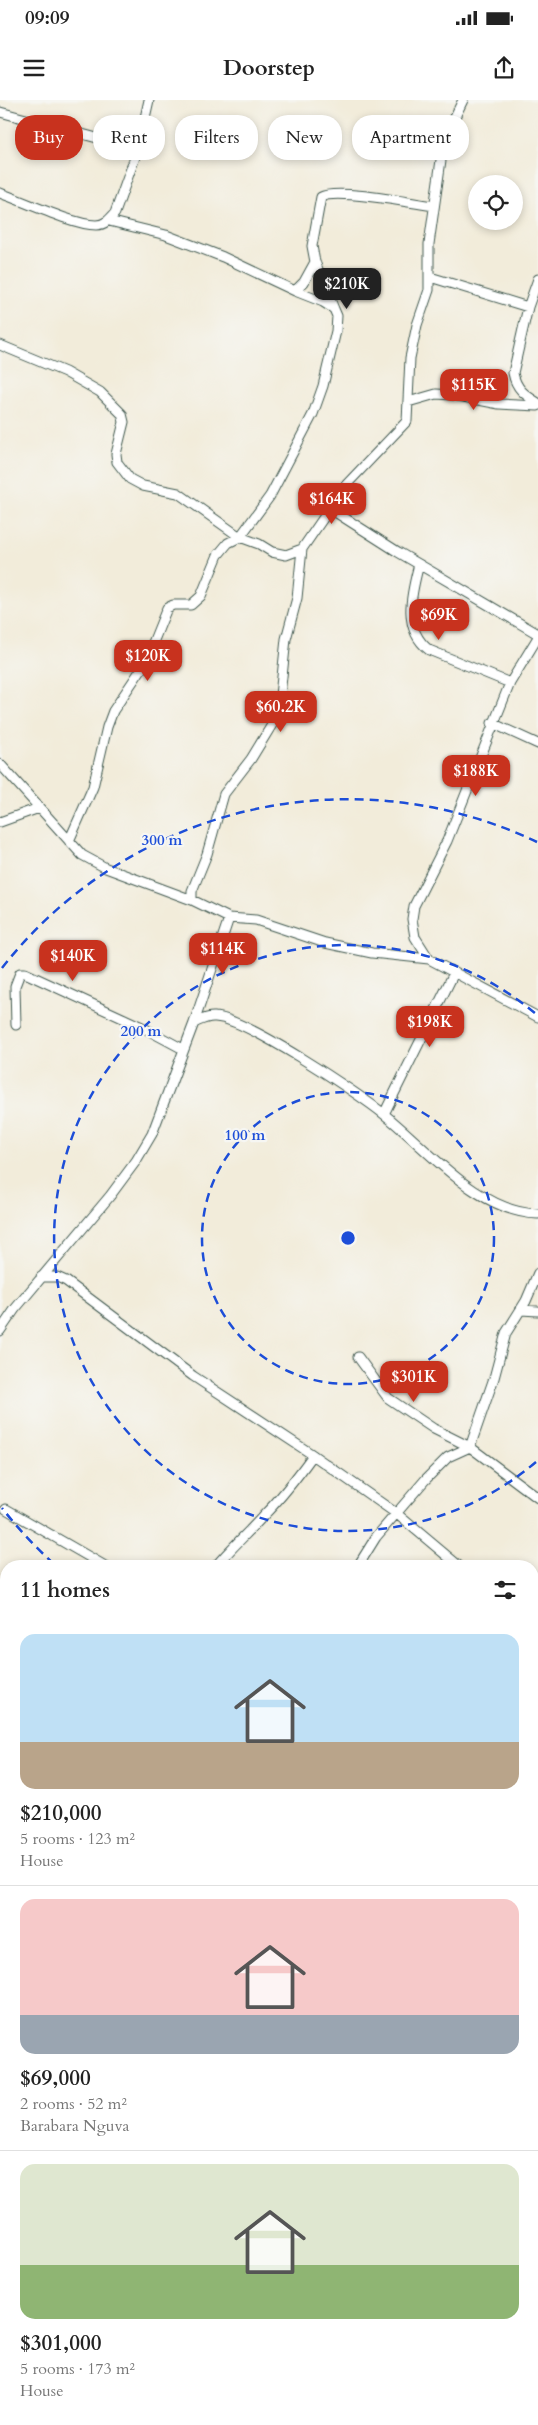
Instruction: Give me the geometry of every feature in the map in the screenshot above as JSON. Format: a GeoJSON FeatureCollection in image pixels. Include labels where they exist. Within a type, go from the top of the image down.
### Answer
{"type":"FeatureCollection","features":[{"type":"Feature","properties":{"kind":"street"},"geometry":{"type":"LineString","coordinates":[[146,115],[149,100]]}},
{"type":"Feature","properties":{"kind":"street"},"geometry":{"type":"LineString","coordinates":[[192,900],[192,891],[207,854],[224,794],[251,759],[273,723],[279,705],[286,639],[297,598],[302,549],[346,485],[407,421],[410,358],[417,326],[429,290],[428,244],[442,160],[451,125],[463,100]]}},
{"type":"Feature","properties":{"kind":"street"},"geometry":{"type":"LineString","coordinates":[[0,112],[93,137]]}},
{"type":"Feature","properties":{"kind":"street"},"geometry":{"type":"LineString","coordinates":[[0,193],[77,221],[98,225],[109,221],[115,213],[134,160]]}},
{"type":"Feature","properties":{"kind":"street"},"geometry":{"type":"LineString","coordinates":[[69,841],[93,787],[107,727],[113,711],[144,665],[167,608],[173,605],[191,605],[196,600],[208,581],[218,555],[228,543],[240,537],[270,496],[313,414],[323,386],[336,331],[337,316],[315,262],[312,246],[321,198],[325,195],[350,194],[434,206]]}},
{"type":"Feature","properties":{"kind":"street"},"geometry":{"type":"LineString","coordinates":[[109,221],[182,242],[223,257],[323,302],[334,309]]}},
{"type":"Feature","properties":{"kind":"street"},"geometry":{"type":"LineString","coordinates":[[295,291],[304,282],[315,262]]}},
{"type":"Feature","properties":{"kind":"street"},"geometry":{"type":"LineString","coordinates":[[430,277],[528,307]]}},
{"type":"Feature","properties":{"kind":"street"},"geometry":{"type":"LineString","coordinates":[[538,279],[528,307],[513,373],[514,383],[521,392],[538,404]]}},
{"type":"Feature","properties":{"kind":"street"},"geometry":{"type":"LineString","coordinates":[[0,345],[65,372],[100,392],[122,414],[124,422],[116,454],[117,462],[130,479],[143,486],[178,493],[240,537],[259,544],[272,552],[286,555],[302,549]]}},
{"type":"Feature","properties":{"kind":"street"},"geometry":{"type":"LineString","coordinates":[[408,402],[436,394],[453,395],[499,404],[538,404]]}},
{"type":"Feature","properties":{"kind":"street"},"geometry":{"type":"LineString","coordinates":[[329,508],[538,635],[510,683],[492,723],[447,841],[414,906],[412,918],[415,937],[429,959]]}},
{"type":"Feature","properties":{"kind":"street"},"geometry":{"type":"LineString","coordinates":[[419,564],[410,603],[414,633],[421,644],[428,650],[510,683]]}},
{"type":"Feature","properties":{"kind":"street"},"geometry":{"type":"LineString","coordinates":[[492,723],[538,744]]}},
{"type":"Feature","properties":{"kind":"street"},"geometry":{"type":"LineString","coordinates":[[0,764],[82,855],[106,868],[192,900],[229,918],[256,920],[325,943],[362,951],[429,959],[538,1017]]}},
{"type":"Feature","properties":{"kind":"street"},"geometry":{"type":"LineString","coordinates":[[0,822],[39,808]]}},
{"type":"Feature","properties":{"kind":"street"},"geometry":{"type":"LineString","coordinates":[[0,1332],[41,1277],[110,1196],[136,1162],[152,1134],[194,1023],[229,918]]}},
{"type":"Feature","properties":{"kind":"street"},"geometry":{"type":"LineString","coordinates":[[16,1026],[16,986],[20,972],[142,1027],[183,1049]]}},
{"type":"Feature","properties":{"kind":"street"},"geometry":{"type":"LineString","coordinates":[[384,1114],[454,973]]}},
{"type":"Feature","properties":{"kind":"street"},"geometry":{"type":"LineString","coordinates":[[194,1023],[204,1018],[216,1016],[254,1030],[384,1114],[463,1183],[503,1206],[516,1211],[538,1214]]}},
{"type":"Feature","properties":{"kind":"street"},"geometry":{"type":"LineString","coordinates":[[50,1267],[57,1277],[84,1293],[194,1376],[313,1455],[397,1514],[452,1560]]}},
{"type":"Feature","properties":{"kind":"street"},"geometry":{"type":"LineString","coordinates":[[362,1560],[376,1537],[425,1480],[448,1457],[470,1447],[494,1378],[506,1333],[521,1310],[538,1273]]}},
{"type":"Feature","properties":{"kind":"street"},"geometry":{"type":"LineString","coordinates":[[41,1277],[57,1277]]}},
{"type":"Feature","properties":{"kind":"street"},"geometry":{"type":"LineString","coordinates":[[521,1310],[538,1311]]}},
{"type":"Feature","properties":{"kind":"street"},"geometry":{"type":"LineString","coordinates":[[358,1357],[388,1398],[425,1424],[470,1447],[538,1498]]}},
{"type":"Feature","properties":{"kind":"street"},"geometry":{"type":"LineString","coordinates":[[221,1560],[281,1496],[313,1455]]}},
{"type":"Feature","properties":{"kind":"street"},"geometry":{"type":"LineString","coordinates":[[6,1509],[95,1560]]}}]}
